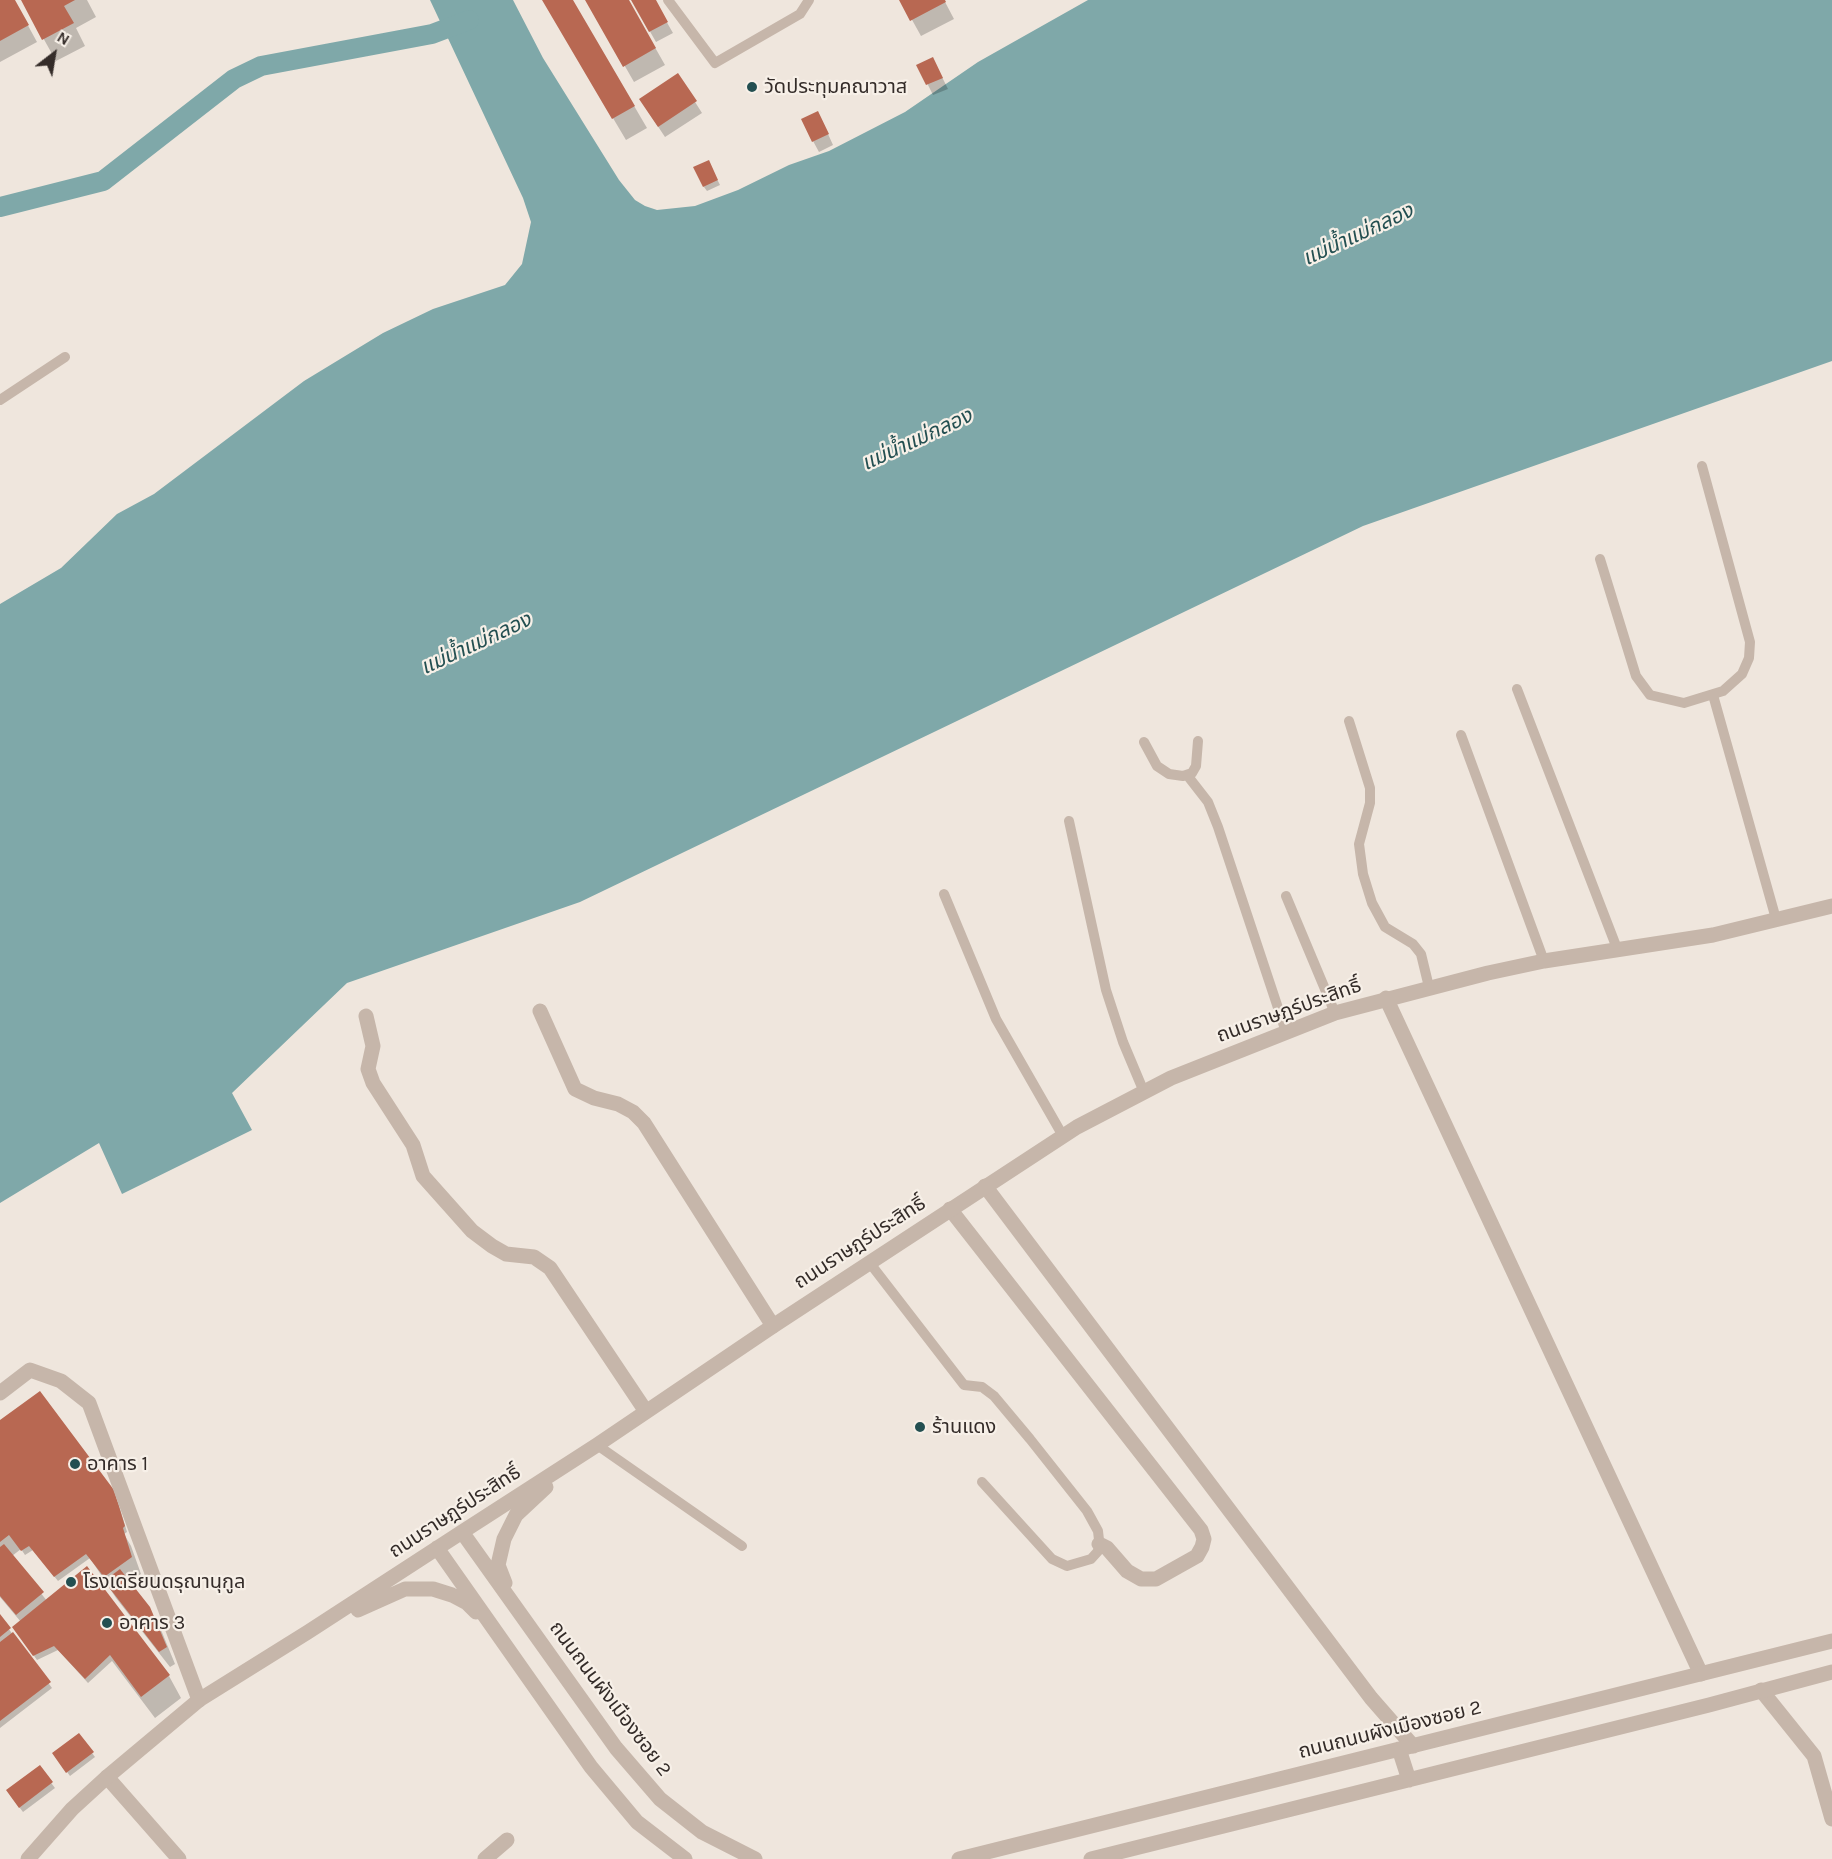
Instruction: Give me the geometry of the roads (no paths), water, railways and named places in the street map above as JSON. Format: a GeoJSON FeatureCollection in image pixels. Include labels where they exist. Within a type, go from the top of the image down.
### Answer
{"type":"FeatureCollection","features":[{"type":"Feature","properties":{"kind":"street","name":"ถนนราษฎร์ประสิทธิ์"},"geometry":{"type":"LineString","coordinates":[[28,1859],[72,1809],[107,1776],[199,1700],[597,1445],[645,1410],[985,1186],[1064,1136],[1144,1092],[1171,1078],[1286,1032],[1335,1013],[1386,998],[1544,961],[1713,935],[1832,906]]}},
{"type":"Feature","properties":{"kind":"street"},"geometry":{"type":"LineString","coordinates":[[1386,998],[1701,1674]]}},
{"type":"Feature","properties":{"kind":"street"},"geometry":{"type":"LineString","coordinates":[[540,1011],[575,1089],[594,1098],[618,1104],[633,1112],[644,1123],[772,1326]]}},
{"type":"Feature","properties":{"kind":"street"},"geometry":{"type":"LineString","coordinates":[[366,1016],[373,1046],[369,1069],[373,1083],[413,1145],[423,1176],[472,1231],[492,1246],[506,1254],[534,1257],[550,1268],[645,1410]]}},
{"type":"Feature","properties":{"kind":"street"},"geometry":{"type":"LineString","coordinates":[[985,1186],[1406,1747],[1408,1780]]}},
{"type":"Feature","properties":{"kind":"street"},"geometry":{"type":"LineString","coordinates":[[950,1209],[1201,1530],[1204,1539],[1197,1556],[1156,1579],[1141,1579],[1127,1571],[1107,1548],[1099,1544]]}},
{"type":"Feature","properties":{"kind":"street"},"geometry":{"type":"LineString","coordinates":[[0,1393],[30,1370],[61,1381],[89,1403],[199,1700]]}},
{"type":"Feature","properties":{"kind":"street"},"geometry":{"type":"LineString","coordinates":[[523,1617],[498,1565],[504,1539],[516,1515],[597,1445]]}},
{"type":"Feature","properties":{"kind":"street","name":"ถนนถนนผังเมืองซอย 2"},"geometry":{"type":"LineString","coordinates":[[462,1532],[616,1748],[660,1799],[702,1832],[755,1859]]}},
{"type":"Feature","properties":{"kind":"street"},"geometry":{"type":"LineString","coordinates":[[437,1548],[591,1767],[637,1822],[685,1859]]}},
{"type":"Feature","properties":{"kind":"street"},"geometry":{"type":"LineString","coordinates":[[308,1632],[405,1589],[433,1589],[467,1603],[497,1633]]}},
{"type":"Feature","properties":{"kind":"street","name":"ถนนถนนผังเมืองซอย 2"},"geometry":{"type":"LineString","coordinates":[[959,1859],[1832,1641]]}},
{"type":"Feature","properties":{"kind":"street"},"geometry":{"type":"LineString","coordinates":[[1091,1859],[1709,1705],[1832,1672]]}},
{"type":"Feature","properties":{"kind":"street"},"geometry":{"type":"LineString","coordinates":[[1761,1690],[1814,1756],[1832,1819]]}},
{"type":"Feature","properties":{"kind":"street"},"geometry":{"type":"LineString","coordinates":[[107,1776],[179,1859]]}},
{"type":"Feature","properties":{"kind":"street"},"geometry":{"type":"LineString","coordinates":[[485,1859],[507,1840]]}},
{"type":"Feature","properties":{"kind":"lane"},"geometry":{"type":"LineString","coordinates":[[668,0],[715,63],[800,14],[809,0]]}},
{"type":"Feature","properties":{"kind":"lane"},"geometry":{"type":"LineString","coordinates":[[0,400],[65,357]]}},
{"type":"Feature","properties":{"kind":"lane"},"geometry":{"type":"LineString","coordinates":[[1600,559],[1636,676],[1650,695],[1684,703],[1723,692],[1742,674],[1749,658],[1750,642],[1702,466]]}},
{"type":"Feature","properties":{"kind":"lane"},"geometry":{"type":"LineString","coordinates":[[1517,689],[1618,951]]}},
{"type":"Feature","properties":{"kind":"lane"},"geometry":{"type":"LineString","coordinates":[[1713,695],[1776,919]]}},
{"type":"Feature","properties":{"kind":"lane"},"geometry":{"type":"LineString","coordinates":[[1348,721],[1370,788],[1370,803],[1359,844],[1369,893],[1385,927],[1413,944],[1421,954],[1429,987]]}},
{"type":"Feature","properties":{"kind":"lane"},"geometry":{"type":"LineString","coordinates":[[1461,735],[1544,961]]}},
{"type":"Feature","properties":{"kind":"lane"},"geometry":{"type":"LineString","coordinates":[[1144,742],[1157,766],[1169,774],[1183,776],[1192,773],[1196,766],[1198,741]]}},
{"type":"Feature","properties":{"kind":"lane"},"geometry":{"type":"LineString","coordinates":[[1187,775],[1208,802],[1218,827],[1286,1032]]}},
{"type":"Feature","properties":{"kind":"lane"},"geometry":{"type":"LineString","coordinates":[[1069,821],[1106,990],[1123,1042],[1144,1092]]}},
{"type":"Feature","properties":{"kind":"lane"},"geometry":{"type":"LineString","coordinates":[[944,894],[996,1019],[1064,1136]]}},
{"type":"Feature","properties":{"kind":"lane"},"geometry":{"type":"LineString","coordinates":[[1286,896],[1335,1013]]}},
{"type":"Feature","properties":{"kind":"lane"},"geometry":{"type":"LineString","coordinates":[[869,1262],[964,1385],[982,1387],[994,1396],[1030,1439],[1087,1511],[1098,1531],[1100,1549],[1091,1559],[1068,1566],[1052,1559],[982,1482]]}},
{"type":"Feature","properties":{"kind":"lane"},"geometry":{"type":"LineString","coordinates":[[597,1445],[742,1546]]}},
{"type":"Feature","properties":{"kind":"water","name":"แม่น้ำแม่กลอง"},"geometry":{"type":"Polygon","coordinates":[[[430,0],[513,0],[543,58],[619,180],[635,200],[657,210],[695,206],[738,190],[789,165],[829,151],[905,112],[978,62],[1088,0],[1832,0],[1832,361],[1363,526],[580,902],[347,983],[232,1093],[252,1130],[122,1194],[99,1143],[0,1203],[0,604],[61,568],[117,514],[154,494],[304,381],[383,333],[433,309],[505,285],[522,264],[531,222],[523,198],[430,0]]]}},
{"type":"Feature","properties":{"kind":"waterway"},"geometry":{"type":"LineString","coordinates":[[0,207],[103,181],[234,79],[261,66],[432,34],[469,20]]}},
{"type":"Feature","properties":{"kind":"place","name":"วัดประทุมคณาวาส"},"geometry":{"type":"Point","coordinates":[752,87]}},
{"type":"Feature","properties":{"kind":"place","name":"ร้านแดง"},"geometry":{"type":"Point","coordinates":[920,1427]}},
{"type":"Feature","properties":{"kind":"place","name":"อาคาร 1"},"geometry":{"type":"Point","coordinates":[75,1464]}},
{"type":"Feature","properties":{"kind":"place","name":"โรงเดรียนดรุณานุกูล"},"geometry":{"type":"Point","coordinates":[71,1582]}},
{"type":"Feature","properties":{"kind":"place","name":"อาคาร 3"},"geometry":{"type":"Point","coordinates":[107,1623]}}]}
